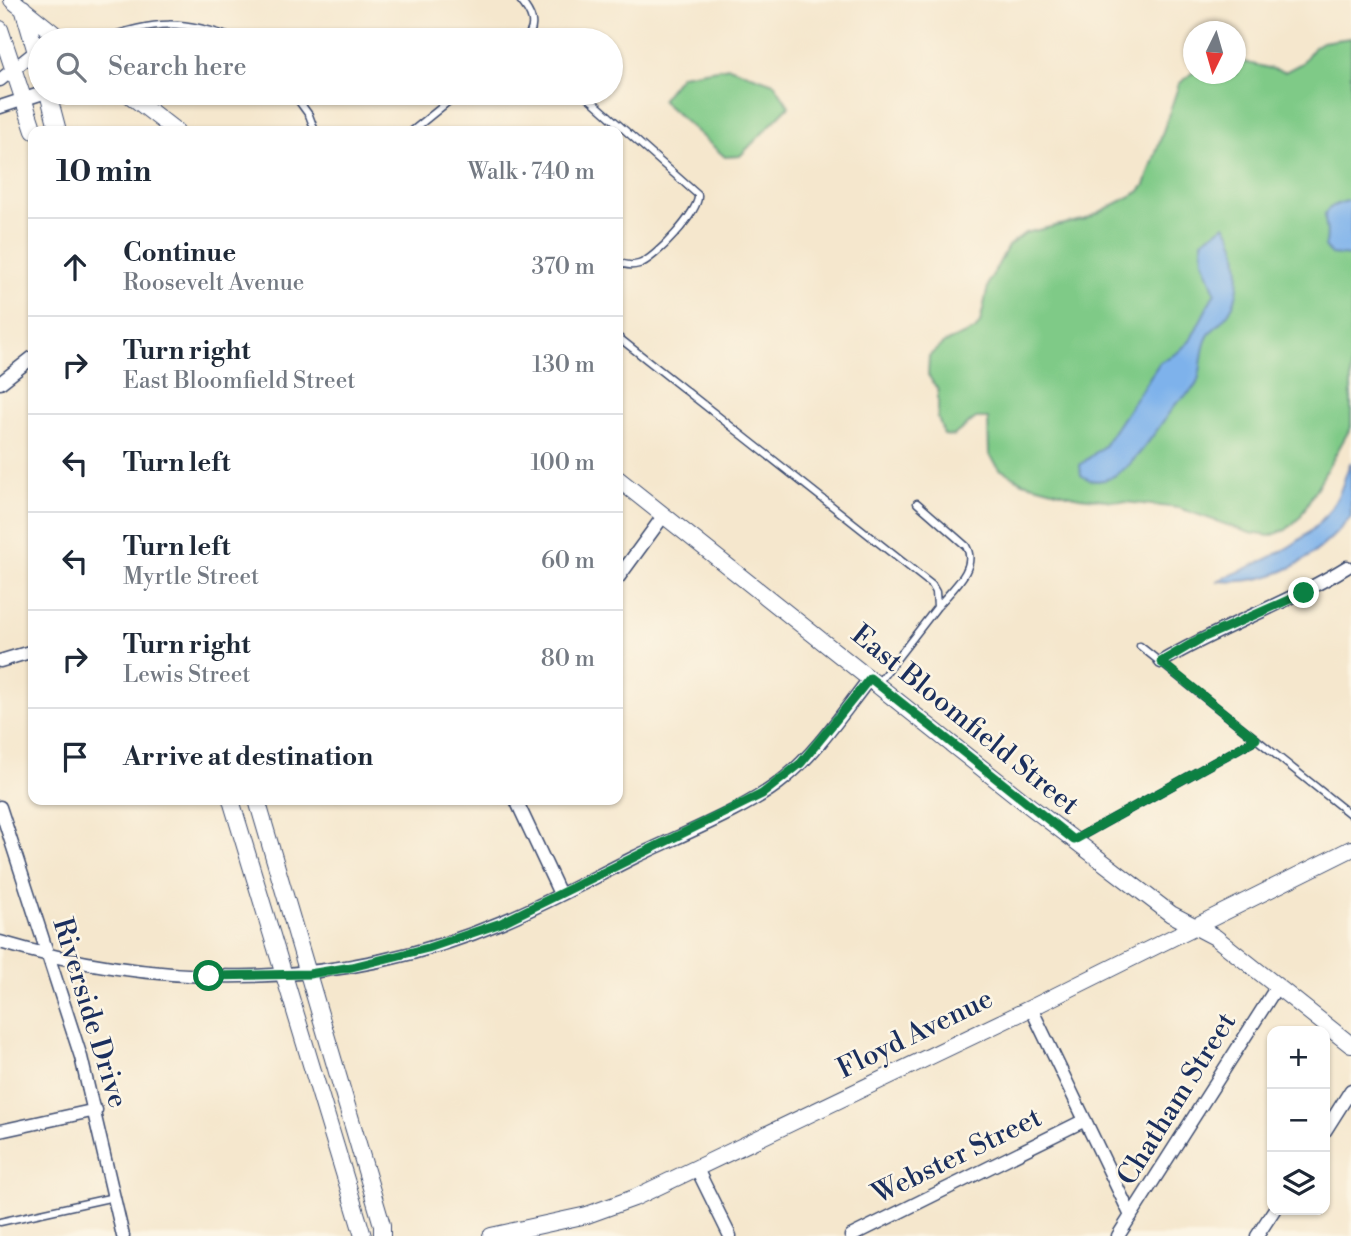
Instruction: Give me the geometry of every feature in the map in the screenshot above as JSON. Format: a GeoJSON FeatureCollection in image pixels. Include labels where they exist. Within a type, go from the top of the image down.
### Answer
{"type":"FeatureCollection","features":[{"type":"Feature","properties":{"kind":"street"},"geometry":{"type":"LineString","coordinates":[[17,4],[47,28]]}},
{"type":"Feature","properties":{"kind":"street"},"geometry":{"type":"LineString","coordinates":[[17,4],[28,30]]}},
{"type":"Feature","properties":{"kind":"street"},"geometry":{"type":"LineString","coordinates":[[0,29],[32,126]]}},
{"type":"Feature","properties":{"kind":"street"},"geometry":{"type":"LineString","coordinates":[[0,80],[13,67],[28,60]]}},
{"type":"Feature","properties":{"kind":"street"},"geometry":{"type":"LineString","coordinates":[[0,107],[28,99]]}},
{"type":"Feature","properties":{"kind":"street"},"geometry":{"type":"LineString","coordinates":[[49,105],[56,126]]}},
{"type":"Feature","properties":{"kind":"street"},"geometry":{"type":"LineString","coordinates":[[142,105],[170,126]]}},
{"type":"Feature","properties":{"kind":"street"},"geometry":{"type":"LineString","coordinates":[[0,383],[28,361]]}},
{"type":"Feature","properties":{"kind":"street","name":"East Bloomfield Street"},"geometry":{"type":"LineString","coordinates":[[623,483],[1074,840],[1191,927],[1215,937],[1351,1045]]}},
{"type":"Feature","properties":{"kind":"street"},"geometry":{"type":"LineString","coordinates":[[623,571],[664,515]]}},
{"type":"Feature","properties":{"kind":"street"},"geometry":{"type":"LineString","coordinates":[[1161,662],[1200,639],[1304,593],[1347,568]]}},
{"type":"Feature","properties":{"kind":"street"},"geometry":{"type":"LineString","coordinates":[[0,662],[28,653]]}},
{"type":"Feature","properties":{"kind":"street"},"geometry":{"type":"LineString","coordinates":[[0,942],[47,956],[110,969],[165,974],[284,976],[309,974],[428,948],[501,923],[762,794],[801,763],[874,680]]}},
{"type":"Feature","properties":{"kind":"street"},"geometry":{"type":"LineString","coordinates":[[233,805],[363,1236]]}},
{"type":"Feature","properties":{"kind":"street"},"geometry":{"type":"LineString","coordinates":[[258,805],[382,1225],[382,1236]]}},
{"type":"Feature","properties":{"kind":"street"},"geometry":{"type":"LineString","coordinates":[[518,805],[561,894]]}},
{"type":"Feature","properties":{"kind":"street","name":"Riverside Drive"},"geometry":{"type":"LineString","coordinates":[[0,807],[96,1110],[123,1236]]}},
{"type":"Feature","properties":{"kind":"street","name":"Floyd Avenue"},"geometry":{"type":"LineString","coordinates":[[491,1236],[587,1215],[634,1199],[1031,1008],[1351,849]]}},
{"type":"Feature","properties":{"kind":"street","name":"Chatham Street"},"geometry":{"type":"LineString","coordinates":[[1118,1236],[1276,988]]}},
{"type":"Feature","properties":{"kind":"street"},"geometry":{"type":"LineString","coordinates":[[1031,1008],[1131,1216]]}},
{"type":"Feature","properties":{"kind":"street"},"geometry":{"type":"LineString","coordinates":[[1330,1123],[1351,1090]]}},
{"type":"Feature","properties":{"kind":"street"},"geometry":{"type":"LineString","coordinates":[[0,1131],[96,1110]]}},
{"type":"Feature","properties":{"kind":"street","name":"Webster Street"},"geometry":{"type":"LineString","coordinates":[[851,1236],[1085,1120]]}},
{"type":"Feature","properties":{"kind":"street"},"geometry":{"type":"LineString","coordinates":[[697,1169],[730,1236]]}},
{"type":"Feature","properties":{"kind":"street"},"geometry":{"type":"LineString","coordinates":[[1256,1236],[1270,1215]]}},
{"type":"Feature","properties":{"kind":"lane"},"geometry":{"type":"LineString","coordinates":[[520,0],[531,13],[533,28]]}},
{"type":"Feature","properties":{"kind":"lane"},"geometry":{"type":"LineString","coordinates":[[156,28],[179,23],[207,28]]}},
{"type":"Feature","properties":{"kind":"lane"},"geometry":{"type":"LineString","coordinates":[[300,105],[312,126]]}},
{"type":"Feature","properties":{"kind":"lane"},"geometry":{"type":"LineString","coordinates":[[418,126],[443,105]]}},
{"type":"Feature","properties":{"kind":"lane"},"geometry":{"type":"LineString","coordinates":[[597,105],[620,126]]}},
{"type":"Feature","properties":{"kind":"lane"},"geometry":{"type":"LineString","coordinates":[[623,128],[698,195],[694,212],[647,261],[637,265],[623,263]]}},
{"type":"Feature","properties":{"kind":"lane"},"geometry":{"type":"LineString","coordinates":[[623,341],[932,585],[936,592],[937,607]]}},
{"type":"Feature","properties":{"kind":"lane"},"geometry":{"type":"LineString","coordinates":[[874,680],[971,565],[971,554],[966,546],[917,503]]}},
{"type":"Feature","properties":{"kind":"lane"},"geometry":{"type":"LineString","coordinates":[[1140,646],[1351,815]]}},
{"type":"Feature","properties":{"kind":"lane"},"geometry":{"type":"LineString","coordinates":[[1074,840],[1256,739]]}},
{"type":"Feature","properties":{"kind":"lane"},"geometry":{"type":"LineString","coordinates":[[0,1222],[114,1197]]}},
{"type":"Feature","properties":{"kind":"green space"},"geometry":{"type":"Polygon","coordinates":[[[1351,38],[1351,427],[1300,517],[1286,530],[1270,536],[1250,533],[1179,508],[1079,497],[1023,482],[1000,469],[989,454],[988,418],[976,418],[953,436],[944,435],[938,418],[938,390],[928,375],[929,356],[944,343],[975,330],[980,323],[989,282],[1008,246],[1025,233],[1086,219],[1139,192],[1145,185],[1179,84],[1183,81],[1183,84],[1246,84],[1246,62],[1285,72],[1302,63],[1314,47],[1322,42],[1351,38]]]}},
{"type":"Feature","properties":{"kind":"green space"},"geometry":{"type":"Polygon","coordinates":[[[729,67],[774,83],[789,106],[740,156],[725,157],[661,100],[681,75],[729,67]]]}},
{"type":"Feature","properties":{"kind":"water"},"geometry":{"type":"Polygon","coordinates":[[[1351,200],[1351,256],[1331,254],[1325,247],[1326,212],[1351,200]]]}},
{"type":"Feature","properties":{"kind":"water"},"geometry":{"type":"Polygon","coordinates":[[[1225,225],[1237,256],[1237,292],[1229,312],[1205,341],[1199,378],[1195,386],[1174,406],[1146,445],[1122,471],[1108,479],[1095,481],[1081,475],[1080,465],[1104,446],[1160,362],[1177,353],[1190,341],[1215,292],[1203,260],[1202,241],[1225,225]]]}},
{"type":"Feature","properties":{"kind":"water"},"geometry":{"type":"Polygon","coordinates":[[[1351,462],[1351,517],[1337,533],[1307,558],[1275,574],[1257,579],[1217,581],[1268,559],[1314,528],[1337,498],[1351,462]]]}},
{"type":"Feature","properties":{"kind":"route"},"geometry":{"type":"LineString","coordinates":[[209,976],[284,976],[352,967],[428,948],[501,923],[762,794],[801,763],[870,678],[1074,840],[1256,739],[1161,662],[1200,639],[1304,593]]}}]}
